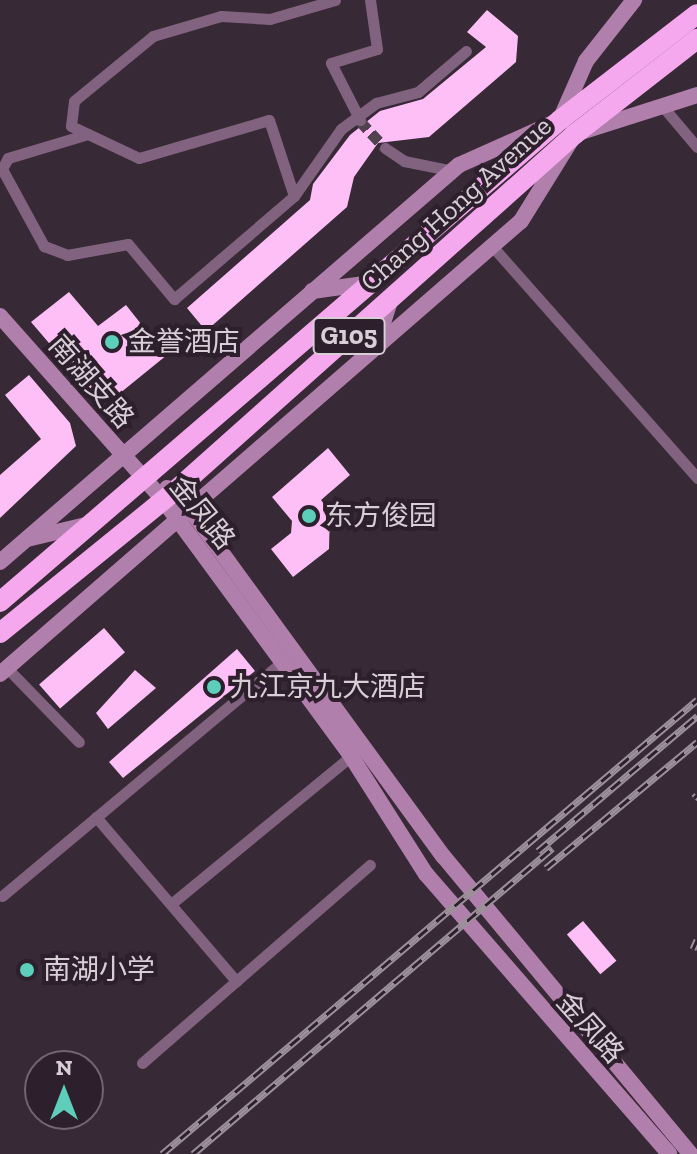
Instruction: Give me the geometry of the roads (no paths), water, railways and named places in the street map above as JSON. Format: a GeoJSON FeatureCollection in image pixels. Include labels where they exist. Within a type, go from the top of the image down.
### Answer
{"type":"FeatureCollection","features":[{"type":"Feature","properties":{"kind":"highway","name":"Chang Hong Avenue"},"geometry":{"type":"LineString","coordinates":[[0,602],[377,282],[568,127],[697,14]]}},
{"type":"Feature","properties":{"kind":"highway","name":"Chang Hong Avenue"},"geometry":{"type":"LineString","coordinates":[[0,633],[170,496],[391,298],[568,127],[697,39]]}},
{"type":"Feature","properties":{"kind":"street"},"geometry":{"type":"LineString","coordinates":[[294,196],[269,120],[139,158],[71,126],[74,101],[153,36],[221,16],[270,19],[335,0]]}},
{"type":"Feature","properties":{"kind":"street"},"geometry":{"type":"LineString","coordinates":[[358,118],[331,63],[377,49],[370,0]]}},
{"type":"Feature","properties":{"kind":"street"},"geometry":{"type":"LineString","coordinates":[[79,742],[4,671],[521,221],[568,127],[586,61],[634,0]]}},
{"type":"Feature","properties":{"kind":"street"},"geometry":{"type":"LineString","coordinates":[[88,134],[8,158],[2,169],[44,246],[67,255],[128,244],[174,299],[294,196],[358,118],[418,92],[466,51]]}},
{"type":"Feature","properties":{"kind":"street"},"geometry":{"type":"LineString","coordinates":[[0,562],[453,171],[568,127],[664,108],[697,95]]}},
{"type":"Feature","properties":{"kind":"street"},"geometry":{"type":"LineString","coordinates":[[664,108],[697,147]]}},
{"type":"Feature","properties":{"kind":"street"},"geometry":{"type":"LineString","coordinates":[[385,148],[404,161],[453,171]]}},
{"type":"Feature","properties":{"kind":"street"},"geometry":{"type":"LineString","coordinates":[[492,246],[697,478]]}},
{"type":"Feature","properties":{"kind":"street"},"geometry":{"type":"LineString","coordinates":[[312,291],[377,282]]}},
{"type":"Feature","properties":{"kind":"street"},"geometry":{"type":"LineString","coordinates":[[375,350],[391,298]]}},
{"type":"Feature","properties":{"kind":"street","name":"南湖支路"},"geometry":{"type":"LineString","coordinates":[[0,316],[142,481]]}},
{"type":"Feature","properties":{"kind":"street","name":"金凤路"},"geometry":{"type":"LineString","coordinates":[[142,481],[170,496],[444,857],[691,1154]]}},
{"type":"Feature","properties":{"kind":"street","name":"金凤路"},"geometry":{"type":"LineString","coordinates":[[184,515],[282,662],[351,756],[426,874],[669,1154]]}},
{"type":"Feature","properties":{"kind":"street"},"geometry":{"type":"LineString","coordinates":[[24,540],[92,524]]}},
{"type":"Feature","properties":{"kind":"street"},"geometry":{"type":"LineString","coordinates":[[2,896],[282,662]]}},
{"type":"Feature","properties":{"kind":"street"},"geometry":{"type":"LineString","coordinates":[[171,904],[351,756]]}},
{"type":"Feature","properties":{"kind":"street"},"geometry":{"type":"LineString","coordinates":[[96,817],[236,981]]}},
{"type":"Feature","properties":{"kind":"street"},"geometry":{"type":"LineString","coordinates":[[142,1063],[370,865]]}},
{"type":"Feature","properties":{"kind":"tunnel"},"geometry":{"type":"LineString","coordinates":[[360,121],[385,148]]}},
{"type":"Feature","properties":{"kind":"railway"},"geometry":{"type":"LineString","coordinates":[[162,1154],[697,700]]}},
{"type":"Feature","properties":{"kind":"railway"},"geometry":{"type":"LineString","coordinates":[[538,851],[697,716]]}},
{"type":"Feature","properties":{"kind":"railway"},"geometry":{"type":"LineString","coordinates":[[546,868],[697,742]]}},
{"type":"Feature","properties":{"kind":"railway"},"geometry":{"type":"LineString","coordinates":[[694,798],[697,795]]}},
{"type":"Feature","properties":{"kind":"railway"},"geometry":{"type":"LineString","coordinates":[[193,1154],[553,848]]}},
{"type":"Feature","properties":{"kind":"railway"},"geometry":{"type":"LineString","coordinates":[[693,949],[697,940]]}},
{"type":"Feature","properties":{"kind":"place","name":"金誉酒店"},"geometry":{"type":"Point","coordinates":[112,342]}},
{"type":"Feature","properties":{"kind":"place","name":"东方俊园"},"geometry":{"type":"Point","coordinates":[309,516]}},
{"type":"Feature","properties":{"kind":"place","name":"九江京九大酒店"},"geometry":{"type":"Point","coordinates":[214,687]}},
{"type":"Feature","properties":{"kind":"place","name":"南湖小学"},"geometry":{"type":"Point","coordinates":[27,970]}}]}
